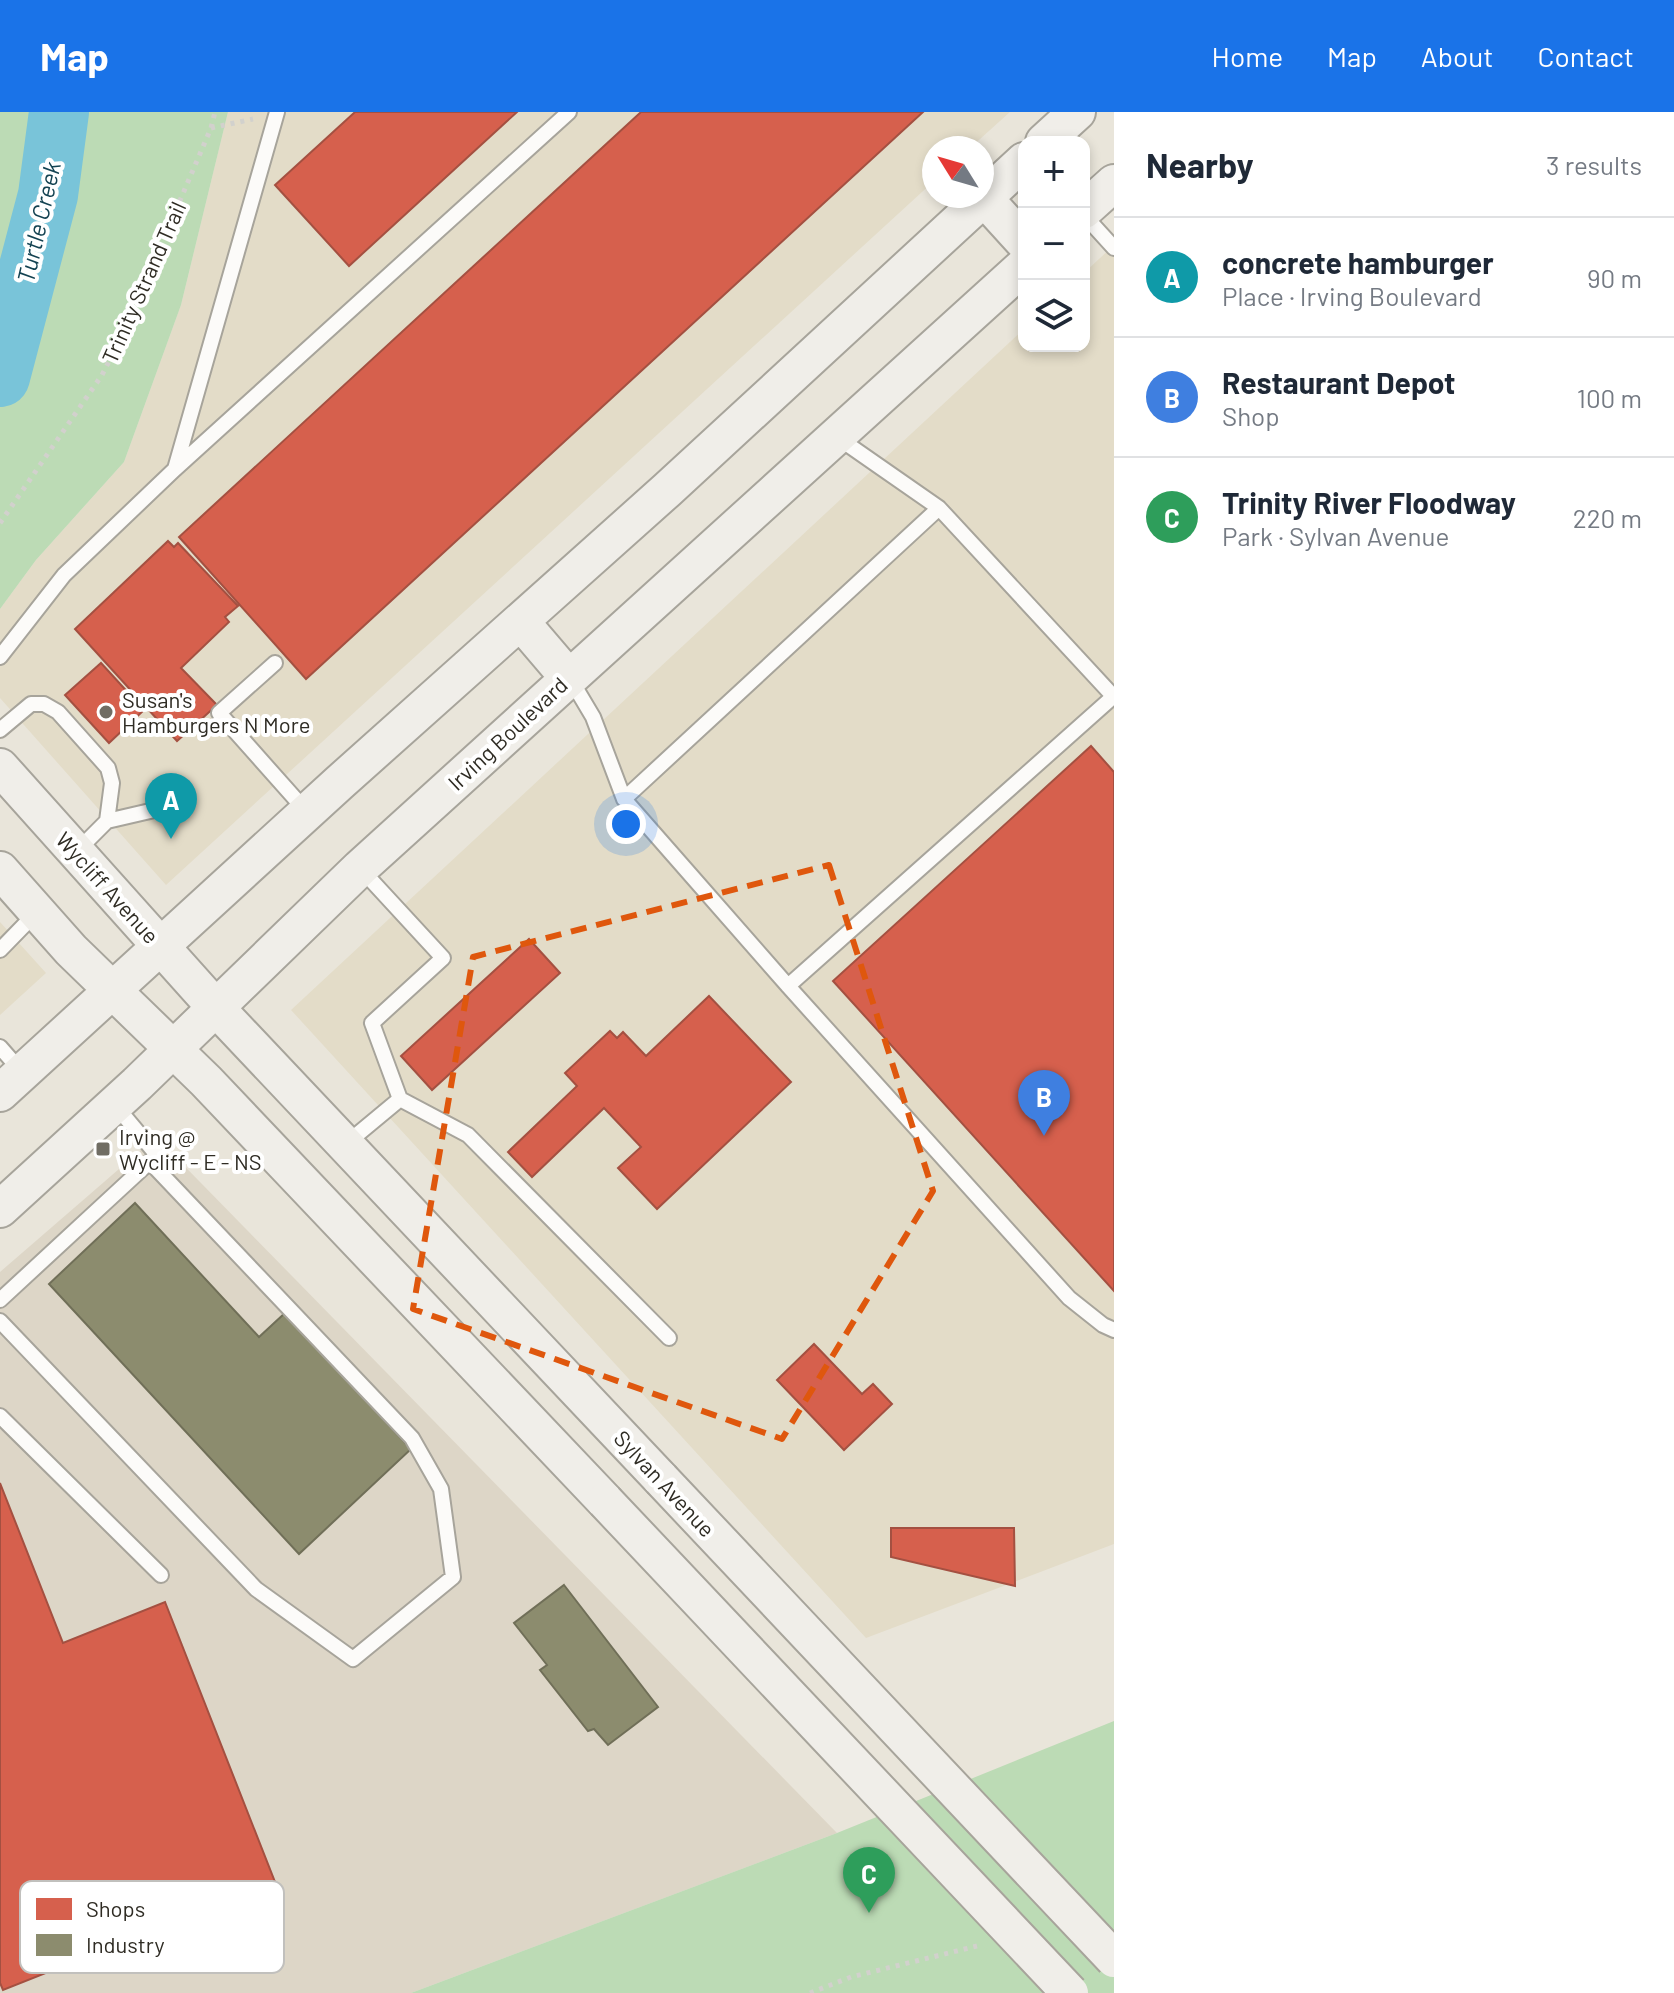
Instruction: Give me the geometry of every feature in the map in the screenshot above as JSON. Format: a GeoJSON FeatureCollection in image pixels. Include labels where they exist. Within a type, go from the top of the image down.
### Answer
{"type":"FeatureCollection","features":[{"type":"Feature","properties":{"kind":"main road"},"geometry":{"type":"LineString","coordinates":[[1051,136],[1077,112]]}},
{"type":"Feature","properties":{"kind":"main road"},"geometry":{"type":"LineString","coordinates":[[994,189],[1018,167]]}},
{"type":"Feature","properties":{"kind":"main road"},"geometry":{"type":"LineString","coordinates":[[1088,208],[1114,183]]}},
{"type":"Feature","properties":{"kind":"main road"},"geometry":{"type":"LineString","coordinates":[[7,1071],[112,990],[521,622],[973,208]]}},
{"type":"Feature","properties":{"kind":"main road"},"geometry":{"type":"LineString","coordinates":[[993,208],[1018,235]]}},
{"type":"Feature","properties":{"kind":"main road","name":"Irving Boulevard"},"geometry":{"type":"LineString","coordinates":[[0,1209],[115,1105],[360,868],[1018,271]]}},
{"type":"Feature","properties":{"kind":"main road"},"geometry":{"type":"LineString","coordinates":[[521,622],[568,677]]}},
{"type":"Feature","properties":{"kind":"main road","name":"Wycliff Avenue"},"geometry":{"type":"LineString","coordinates":[[0,767],[216,1008]]}},
{"type":"Feature","properties":{"kind":"main road"},"geometry":{"type":"LineString","coordinates":[[0,870],[71,950],[173,1048],[1070,1993]]}},
{"type":"Feature","properties":{"kind":"main road","name":"Sylvan Avenue"},"geometry":{"type":"LineString","coordinates":[[216,1008],[1114,1959]]}},
{"type":"Feature","properties":{"kind":"lane"},"geometry":{"type":"LineString","coordinates":[[0,657],[64,575],[175,469],[569,112]]}},
{"type":"Feature","properties":{"kind":"lane"},"geometry":{"type":"LineString","coordinates":[[175,469],[277,113]]}},
{"type":"Feature","properties":{"kind":"lane"},"geometry":{"type":"LineString","coordinates":[[1090,219],[1114,248]]}},
{"type":"Feature","properties":{"kind":"lane"},"geometry":{"type":"LineString","coordinates":[[788,986],[1114,697],[939,508],[837,437]]}},
{"type":"Feature","properties":{"kind":"lane"},"geometry":{"type":"LineString","coordinates":[[624,799],[939,508]]}},
{"type":"Feature","properties":{"kind":"lane"},"geometry":{"type":"LineString","coordinates":[[275,663],[219,713],[307,812]]}},
{"type":"Feature","properties":{"kind":"lane"},"geometry":{"type":"LineString","coordinates":[[568,677],[593,717],[624,799],[1069,1298],[1114,1330]]}},
{"type":"Feature","properties":{"kind":"lane"},"geometry":{"type":"LineString","coordinates":[[0,730],[31,704],[44,704],[58,712],[108,768],[112,783],[107,821]]}},
{"type":"Feature","properties":{"kind":"lane"},"geometry":{"type":"LineString","coordinates":[[77,851],[107,821],[176,805]]}},
{"type":"Feature","properties":{"kind":"lane"},"geometry":{"type":"LineString","coordinates":[[360,868],[443,958],[372,1023],[400,1099],[468,1135],[669,1338]]}},
{"type":"Feature","properties":{"kind":"lane"},"geometry":{"type":"LineString","coordinates":[[0,950],[37,911]]}},
{"type":"Feature","properties":{"kind":"lane"},"geometry":{"type":"LineString","coordinates":[[346,1145],[400,1099]]}},
{"type":"Feature","properties":{"kind":"lane"},"geometry":{"type":"LineString","coordinates":[[0,1300],[157,1155],[115,1105]]}},
{"type":"Feature","properties":{"kind":"lane"},"geometry":{"type":"LineString","coordinates":[[0,1321],[256,1589],[353,1659],[453,1577],[441,1489],[412,1438],[150,1162]]}},
{"type":"Feature","properties":{"kind":"lane"},"geometry":{"type":"LineString","coordinates":[[0,1416],[161,1575]]}},
{"type":"Feature","properties":{"kind":"path","name":"Trinity Strand Trail"},"geometry":{"type":"LineString","coordinates":[[0,523],[102,375],[211,128],[215,112]]}},
{"type":"Feature","properties":{"kind":"path"},"geometry":{"type":"LineString","coordinates":[[211,128],[277,113]]}},
{"type":"Feature","properties":{"kind":"path"},"geometry":{"type":"LineString","coordinates":[[810,1993],[851,1977],[990,1943]]}},
{"type":"Feature","properties":{"kind":"highlighted area"},"geometry":{"type":"Polygon","coordinates":[[[829,865],[933,1191],[782,1439],[413,1309],[473,957],[829,865]]]}},
{"type":"Feature","properties":{"kind":"shaded area"},"geometry":{"type":"Polygon","coordinates":[[[228,112],[1010,112],[983,136],[922,136],[922,192],[166,885],[0,698],[0,609],[36,560],[124,462],[181,305],[228,112]]]}},
{"type":"Feature","properties":{"kind":"shaded area"},"geometry":{"type":"Polygon","coordinates":[[[1114,245],[1114,1544],[866,1638],[291,1010],[1018,335],[1018,352],[1090,352],[1090,267],[1114,245]]]}},
{"type":"Feature","properties":{"kind":"shaded area"},"geometry":{"type":"Polygon","coordinates":[[[0,922],[46,973],[0,1015],[0,922]]]}},
{"type":"Feature","properties":{"kind":"shaded area"},"geometry":{"type":"Polygon","coordinates":[[[156,1137],[837,1833],[411,1993],[0,1993],[0,1272],[156,1137]]]}},
{"type":"Feature","properties":{"kind":"green space"},"geometry":{"type":"Polygon","coordinates":[[[0,112],[228,112],[181,305],[124,462],[36,560],[0,609],[0,112]]]}},
{"type":"Feature","properties":{"kind":"green space"},"geometry":{"type":"Polygon","coordinates":[[[1114,1721],[1114,1993],[411,1993],[837,1833],[1114,1721]]]}},
{"type":"Feature","properties":{"kind":"building: Shops"},"geometry":{"type":"Polygon","coordinates":[[[355,112],[517,112],[349,266],[275,185],[355,112]]]}},
{"type":"Feature","properties":{"kind":"building: Shops"},"geometry":{"type":"Polygon","coordinates":[[[641,112],[923,112],[306,679],[179,537],[641,112]]]}},
{"type":"Feature","properties":{"kind":"building: Shops"},"geometry":{"type":"Polygon","coordinates":[[[168,541],[174,547],[178,543],[238,606],[225,617],[229,622],[181,668],[217,705],[177,741],[75,629],[168,541]]]}},
{"type":"Feature","properties":{"kind":"building: Shops"},"geometry":{"type":"Polygon","coordinates":[[[101,663],[144,710],[109,743],[65,695],[101,663]]]}},
{"type":"Feature","properties":{"kind":"building: Shops"},"geometry":{"type":"Polygon","coordinates":[[[1091,746],[1114,772],[1114,1291],[833,981],[1091,746]]]}},
{"type":"Feature","properties":{"kind":"building: Shops"},"geometry":{"type":"Polygon","coordinates":[[[529,939],[560,973],[432,1090],[401,1056],[529,939]]]}},
{"type":"Feature","properties":{"kind":"building: Shops"},"geometry":{"type":"Polygon","coordinates":[[[709,996],[791,1082],[657,1209],[618,1168],[641,1147],[604,1108],[532,1177],[508,1152],[577,1086],[565,1073],[610,1031],[617,1038],[623,1032],[646,1056],[709,996]]]}},
{"type":"Feature","properties":{"kind":"building: Shops"},"geometry":{"type":"Polygon","coordinates":[[[814,1344],[862,1394],[873,1384],[892,1404],[844,1450],[777,1380],[814,1344]]]}},
{"type":"Feature","properties":{"kind":"building: Shops"},"geometry":{"type":"Polygon","coordinates":[[[0,1483],[63,1643],[165,1602],[275,1881],[20,1881],[20,1973],[46,1973],[3,1990],[0,1983],[0,1483]]]}},
{"type":"Feature","properties":{"kind":"building: Shops"},"geometry":{"type":"Polygon","coordinates":[[[891,1528],[1014,1528],[1015,1586],[891,1557],[891,1528]]]}},
{"type":"Feature","properties":{"kind":"building: Industry"},"geometry":{"type":"Polygon","coordinates":[[[135,1203],[259,1337],[285,1313],[411,1449],[299,1554],[49,1284],[135,1203]]]}},
{"type":"Feature","properties":{"kind":"building: Industry"},"geometry":{"type":"Polygon","coordinates":[[[564,1585],[658,1707],[608,1745],[594,1729],[588,1731],[540,1670],[547,1665],[514,1623],[564,1585]]]}},
{"type":"Feature","properties":{"kind":"waterway","name":"Turtle Creek"},"geometry":{"type":"LineString","coordinates":[[0,377],[48,195],[59,112]]}},
{"type":"Feature","properties":{"kind":"place","name":"Susan's Hamburgers N More"},"geometry":{"type":"Point","coordinates":[106,712]}},
{"type":"Feature","properties":{"kind":"place","name":"concrete hamburger"},"geometry":{"type":"Point","coordinates":[171,839]}},
{"type":"Feature","properties":{"kind":"place","name":"Restaurant Depot"},"geometry":{"type":"Point","coordinates":[1044,1136]}},
{"type":"Feature","properties":{"kind":"place","name":"Irving @ Wycliff - E - NS"},"geometry":{"type":"Point","coordinates":[103,1149]}},
{"type":"Feature","properties":{"kind":"place","name":"Trinity River Floodway"},"geometry":{"type":"Point","coordinates":[869,1913]}}]}
